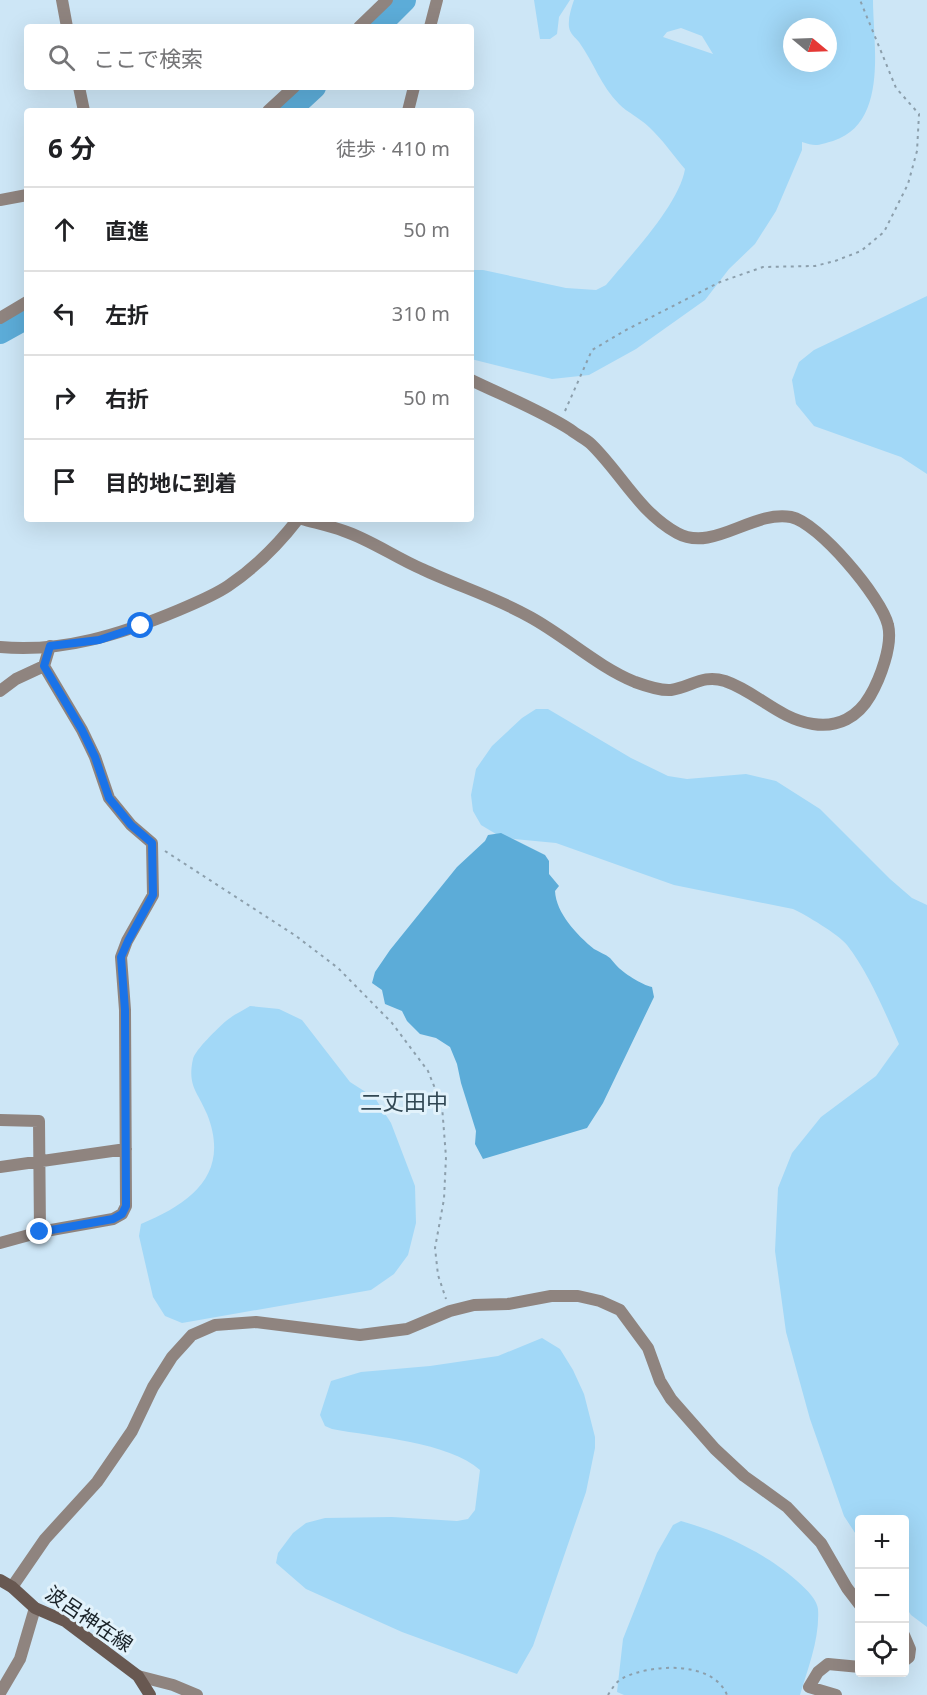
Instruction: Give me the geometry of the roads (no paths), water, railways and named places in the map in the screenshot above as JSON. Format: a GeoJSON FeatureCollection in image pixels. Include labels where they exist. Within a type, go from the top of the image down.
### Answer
{"type":"FeatureCollection","features":[{"type":"Feature","properties":{"kind":"main road","name":"波呂神在線"},"geometry":{"type":"LineString","coordinates":[[0,1580],[12,1587],[35,1608],[65,1622],[138,1676],[150,1695]]}},
{"type":"Feature","properties":{"kind":"street"},"geometry":{"type":"LineString","coordinates":[[62,0],[66,24]]}},
{"type":"Feature","properties":{"kind":"street"},"geometry":{"type":"LineString","coordinates":[[362,24],[387,0]]}},
{"type":"Feature","properties":{"kind":"street"},"geometry":{"type":"LineString","coordinates":[[431,24],[437,0]]}},
{"type":"Feature","properties":{"kind":"street"},"geometry":{"type":"LineString","coordinates":[[80,90],[83,108]]}},
{"type":"Feature","properties":{"kind":"street"},"geometry":{"type":"LineString","coordinates":[[271,108],[291,90]]}},
{"type":"Feature","properties":{"kind":"street"},"geometry":{"type":"LineString","coordinates":[[409,108],[413,90]]}},
{"type":"Feature","properties":{"kind":"street"},"geometry":{"type":"LineString","coordinates":[[0,200],[24,196]]}},
{"type":"Feature","properties":{"kind":"street"},"geometry":{"type":"LineString","coordinates":[[0,318],[24,304]]}},
{"type":"Feature","properties":{"kind":"street"},"geometry":{"type":"LineString","coordinates":[[311,522],[345,531],[421,569],[492,597],[561,635],[613,671],[651,687],[672,690],[698,680],[720,680],[745,688],[785,716],[814,724],[841,723],[864,706],[876,687],[888,644],[889,628],[884,612],[865,583],[808,525],[788,516],[772,517],[698,539],[682,536],[655,518],[639,502],[590,443],[559,423],[474,381]]}},
{"type":"Feature","properties":{"kind":"street"},"geometry":{"type":"LineString","coordinates":[[0,647],[50,646],[99,640],[141,626],[227,587],[260,562],[297,522]]}},
{"type":"Feature","properties":{"kind":"street"},"geometry":{"type":"LineString","coordinates":[[0,1243],[40,1232],[113,1219],[122,1214],[126,1206],[125,1010],[121,957],[153,895],[152,843],[131,825],[109,798],[95,757],[82,730],[44,666],[50,646]]}},
{"type":"Feature","properties":{"kind":"street"},"geometry":{"type":"LineString","coordinates":[[0,691],[16,679],[44,666]]}},
{"type":"Feature","properties":{"kind":"street"},"geometry":{"type":"LineString","coordinates":[[0,1120],[39,1121],[40,1232]]}},
{"type":"Feature","properties":{"kind":"street"},"geometry":{"type":"LineString","coordinates":[[0,1167],[126,1149]]}},
{"type":"Feature","properties":{"kind":"street"},"geometry":{"type":"LineString","coordinates":[[12,1587],[45,1539],[97,1482],[132,1431],[153,1387],[172,1357],[192,1335],[214,1326],[256,1322],[360,1335],[407,1329],[450,1311],[474,1305],[508,1304],[551,1296],[578,1296],[600,1301],[620,1310],[648,1348],[660,1381],[671,1399],[715,1449],[744,1476],[787,1507],[821,1543],[855,1598]]}},
{"type":"Feature","properties":{"kind":"street"},"geometry":{"type":"LineString","coordinates":[[0,1693],[20,1659],[35,1608]]}},
{"type":"Feature","properties":{"kind":"street"},"geometry":{"type":"LineString","coordinates":[[836,1695],[809,1687],[818,1672],[828,1664],[855,1667]]}},
{"type":"Feature","properties":{"kind":"street"},"geometry":{"type":"LineString","coordinates":[[138,1676],[173,1685],[197,1695]]}},
{"type":"Feature","properties":{"kind":"waterway"},"geometry":{"type":"LineString","coordinates":[[380,24],[404,0]]}},
{"type":"Feature","properties":{"kind":"waterway"},"geometry":{"type":"LineString","coordinates":[[291,108],[311,90]]}},
{"type":"Feature","properties":{"kind":"waterway"},"geometry":{"type":"LineString","coordinates":[[0,332],[24,319]]}},
{"type":"Feature","properties":{"kind":"district","name":"二丈田中"},"geometry":{"type":"Point","coordinates":[404,1102]}}]}
